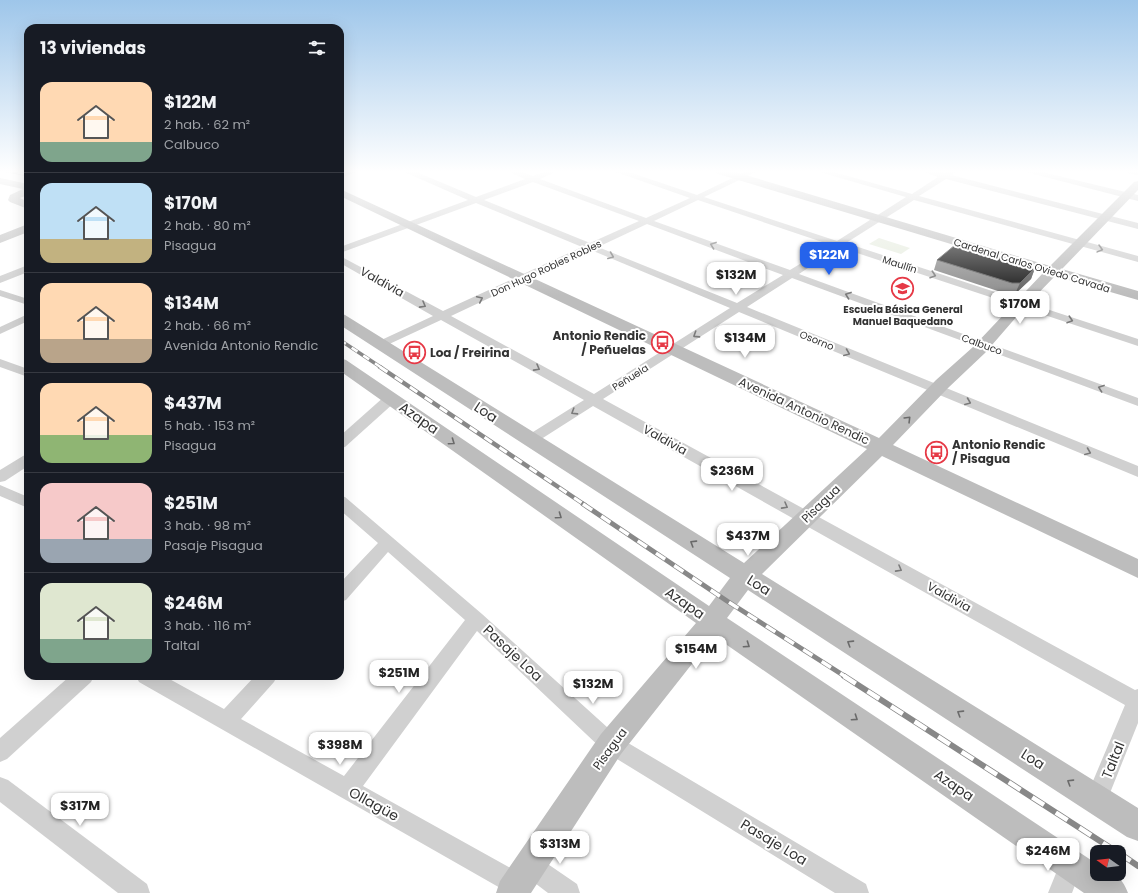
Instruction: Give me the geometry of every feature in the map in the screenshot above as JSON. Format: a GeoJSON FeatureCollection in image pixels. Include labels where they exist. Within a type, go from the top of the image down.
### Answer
{"type":"FeatureCollection","features":[{"type":"Feature","properties":{"kind":"main road","name":"Avenida Antonio Rendic"},"geometry":{"type":"LineString","coordinates":[[389,213],[413,223]]}},
{"type":"Feature","properties":{"kind":"main road","name":"Avenida Antonio Rendic"},"geometry":{"type":"LineString","coordinates":[[393,213],[884,444],[1138,558]]}},
{"type":"Feature","properties":{"kind":"main road","name":"Cardenal Carlos Oviedo Cavada"},"geometry":{"type":"LineString","coordinates":[[857,213],[1138,296]]}},
{"type":"Feature","properties":{"kind":"main road","name":"Pisagua"},"geometry":{"type":"LineString","coordinates":[[520,881],[611,744],[712,621],[745,576],[884,444],[984,345],[1020,304],[1105,217],[1111,213]]}},
{"type":"Feature","properties":{"kind":"main road"},"geometry":{"type":"LineString","coordinates":[[0,239],[24,230]]}},
{"type":"Feature","properties":{"kind":"main road","name":"Loa"},"geometry":{"type":"LineString","coordinates":[[344,320],[1138,826]]}},
{"type":"Feature","properties":{"kind":"main road","name":"Azapa"},"geometry":{"type":"LineString","coordinates":[[344,366],[712,621],[1112,893]]}},
{"type":"Feature","properties":{"kind":"main road","name":"Avenida Antonio Rendic"},"geometry":{"type":"LineString","coordinates":[[884,444],[1138,569]]}},
{"type":"Feature","properties":{"kind":"street"},"geometry":{"type":"LineString","coordinates":[[344,249],[441,213]]}},
{"type":"Feature","properties":{"kind":"street","name":"Osorno"},"geometry":{"type":"LineString","coordinates":[[507,213],[1138,472]]}},
{"type":"Feature","properties":{"kind":"street","name":"Calbuco"},"geometry":{"type":"LineString","coordinates":[[624,213],[1138,402]]}},
{"type":"Feature","properties":{"kind":"street","name":"Don Hugo Robles Robles"},"geometry":{"type":"LineString","coordinates":[[382,344],[665,213]]}},
{"type":"Feature","properties":{"kind":"street","name":"Maullín"},"geometry":{"type":"LineString","coordinates":[[742,213],[1138,343]]}},
{"type":"Feature","properties":{"kind":"street","name":"Peñuela"},"geometry":{"type":"LineString","coordinates":[[530,440],[888,213]]}},
{"type":"Feature","properties":{"kind":"street"},"geometry":{"type":"LineString","coordinates":[[970,213],[1138,259]]}},
{"type":"Feature","properties":{"kind":"street"},"geometry":{"type":"LineString","coordinates":[[1089,213],[1138,226]]}},
{"type":"Feature","properties":{"kind":"street","name":"Valdivia"},"geometry":{"type":"LineString","coordinates":[[344,261],[806,518],[1138,700]]}},
{"type":"Feature","properties":{"kind":"street"},"geometry":{"type":"LineString","coordinates":[[0,280],[24,270]]}},
{"type":"Feature","properties":{"kind":"street"},"geometry":{"type":"LineString","coordinates":[[0,293],[24,301]]}},
{"type":"Feature","properties":{"kind":"street"},"geometry":{"type":"LineString","coordinates":[[0,331],[24,319]]}},
{"type":"Feature","properties":{"kind":"street"},"geometry":{"type":"LineString","coordinates":[[0,363],[24,372]]}},
{"type":"Feature","properties":{"kind":"street"},"geometry":{"type":"LineString","coordinates":[[344,440],[390,399]]}},
{"type":"Feature","properties":{"kind":"street"},"geometry":{"type":"LineString","coordinates":[[0,477],[24,462]]}},
{"type":"Feature","properties":{"kind":"street"},"geometry":{"type":"LineString","coordinates":[[0,490],[24,501]]}},
{"type":"Feature","properties":{"kind":"street","name":"Pasaje Loa"},"geometry":{"type":"LineString","coordinates":[[344,505],[476,618],[611,744],[857,893]]}},
{"type":"Feature","properties":{"kind":"street"},"geometry":{"type":"LineString","coordinates":[[344,591],[388,542]]}},
{"type":"Feature","properties":{"kind":"street"},"geometry":{"type":"LineString","coordinates":[[347,789],[476,618]]}},
{"type":"Feature","properties":{"kind":"street"},"geometry":{"type":"LineString","coordinates":[[0,752],[80,680]]}},
{"type":"Feature","properties":{"kind":"street","name":"Ollagüe"},"geometry":{"type":"LineString","coordinates":[[153,680],[347,789],[520,881],[568,893]]}},
{"type":"Feature","properties":{"kind":"street"},"geometry":{"type":"LineString","coordinates":[[226,721],[263,680]]}},
{"type":"Feature","properties":{"kind":"street","name":"Taltal"},"geometry":{"type":"LineString","coordinates":[[1096,800],[1138,700]]}},
{"type":"Feature","properties":{"kind":"street"},"geometry":{"type":"LineString","coordinates":[[0,788],[138,893]]}},
{"type":"Feature","properties":{"kind":"street"},"geometry":{"type":"LineString","coordinates":[[1060,893],[1071,864]]}},
{"type":"Feature","properties":{"kind":"shaded area"},"geometry":{"type":"Polygon","coordinates":[[[879,238],[910,248],[901,254],[869,244],[879,238]]]}},
{"type":"Feature","properties":{"kind":"building"},"geometry":{"type":"Polygon","coordinates":[[[955,245],[1035,268],[1020,283],[1012,283],[937,260],[955,245]]]}},
{"type":"Feature","properties":{"kind":"railway"},"geometry":{"type":"LineString","coordinates":[[344,343],[382,368]]}},
{"type":"Feature","properties":{"kind":"railway"},"geometry":{"type":"LineString","coordinates":[[380,367],[585,505]]}},
{"type":"Feature","properties":{"kind":"railway"},"geometry":{"type":"LineString","coordinates":[[583,504],[727,601],[846,677]]}},
{"type":"Feature","properties":{"kind":"railway"},"geometry":{"type":"LineString","coordinates":[[844,676],[1106,845]]}},
{"type":"Feature","properties":{"kind":"railway"},"geometry":{"type":"LineString","coordinates":[[1126,858],[1138,866]]}},
{"type":"Feature","properties":{"kind":"place","name":"Escuela Básica General Manuel Baquedano"},"geometry":{"type":"Point","coordinates":[903,289]}},
{"type":"Feature","properties":{"kind":"place","name":"Antonio Rendic / Peñuelas"},"geometry":{"type":"Point","coordinates":[662,343]}},
{"type":"Feature","properties":{"kind":"place","name":"Loa / Freirina"},"geometry":{"type":"Point","coordinates":[415,353]}},
{"type":"Feature","properties":{"kind":"place","name":"Antonio Rendic / Pisagua"},"geometry":{"type":"Point","coordinates":[936,452]}}]}
